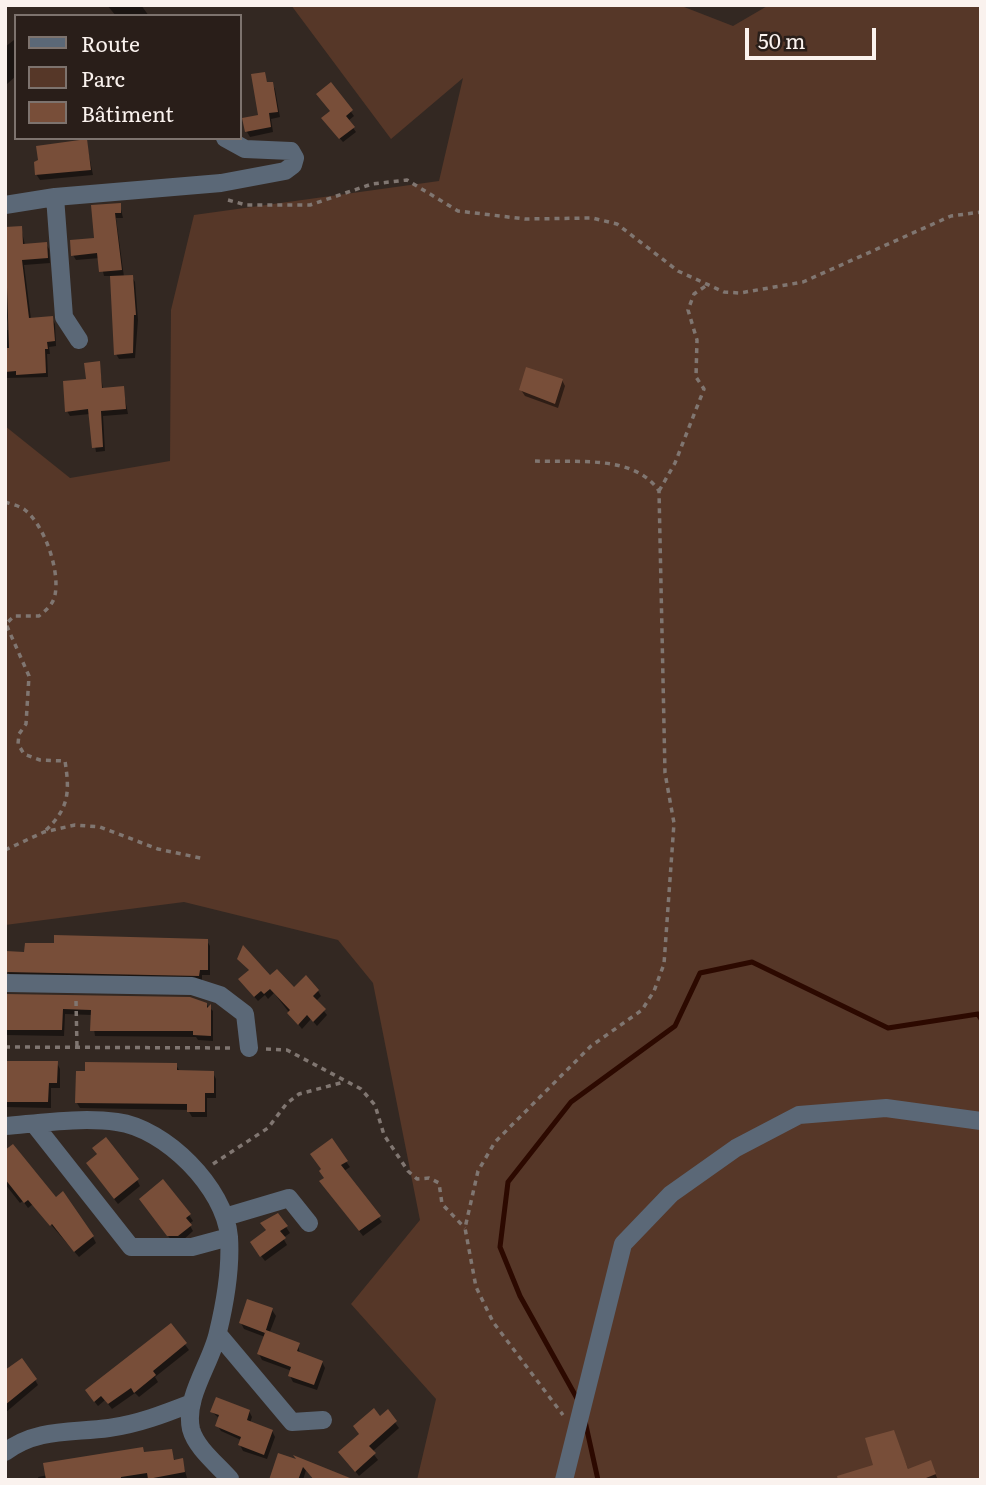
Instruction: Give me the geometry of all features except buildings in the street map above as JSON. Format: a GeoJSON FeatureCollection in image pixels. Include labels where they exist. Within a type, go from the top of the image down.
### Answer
{"type":"FeatureCollection","features":[{"type":"Feature","properties":{"kind":"street"},"geometry":{"type":"LineString","coordinates":[[5,205],[55,197],[220,190],[285,171],[293,165],[295,158],[291,151],[245,149],[229,140]]}},
{"type":"Feature","properties":{"kind":"street"},"geometry":{"type":"LineString","coordinates":[[55,197],[64,317],[79,340]]}},
{"type":"Feature","properties":{"kind":"street"},"geometry":{"type":"LineString","coordinates":[[5,983],[192,986],[220,995],[245,1014],[249,1048]]}},
{"type":"Feature","properties":{"kind":"street"},"geometry":{"type":"LineString","coordinates":[[564,1480],[623,1244],[671,1194],[736,1149],[799,1115],[886,1108],[981,1121]]}},
{"type":"Feature","properties":{"kind":"street"},"geometry":{"type":"LineString","coordinates":[[5,1126],[117,1122],[146,1130],[178,1151],[197,1172],[225,1217],[229,1237],[218,1334],[192,1404],[191,1427],[196,1441],[230,1479]]}},
{"type":"Feature","properties":{"kind":"street"},"geometry":{"type":"LineString","coordinates":[[34,1124],[131,1247],[192,1247],[229,1237]]}},
{"type":"Feature","properties":{"kind":"street"},"geometry":{"type":"LineString","coordinates":[[225,1217],[289,1198],[309,1223]]}},
{"type":"Feature","properties":{"kind":"street"},"geometry":{"type":"LineString","coordinates":[[218,1334],[292,1422],[323,1420]]}},
{"type":"Feature","properties":{"kind":"street"},"geometry":{"type":"LineString","coordinates":[[5,1452],[36,1434],[109,1428],[144,1421],[192,1404]]}},
{"type":"Feature","properties":{"kind":"path"},"geometry":{"type":"LineString","coordinates":[[220,190],[246,205],[310,205],[372,184],[407,180],[458,211],[525,219],[592,218],[617,224],[656,257],[707,285],[724,292],[740,293],[803,282],[951,216],[981,212]]}},
{"type":"Feature","properties":{"kind":"path"},"geometry":{"type":"LineString","coordinates":[[577,1433],[494,1322],[476,1287],[465,1228],[478,1171],[495,1142],[591,1046],[642,1010],[654,991],[664,964],[674,823],[665,773],[659,491],[675,463],[704,389],[696,377],[697,340],[688,310],[694,294],[707,285]]}},
{"type":"Feature","properties":{"kind":"path"},"geometry":{"type":"LineString","coordinates":[[535,461],[634,468],[649,476],[659,491]]}},
{"type":"Feature","properties":{"kind":"path"},"geometry":{"type":"LineString","coordinates":[[5,502],[26,510],[44,536],[51,554],[56,586],[51,606],[39,616],[14,615],[6,624],[29,676],[26,724],[19,734],[18,744],[24,754],[40,760],[65,761],[70,788],[67,801],[55,821],[44,832]]}},
{"type":"Feature","properties":{"kind":"path"},"geometry":{"type":"LineString","coordinates":[[5,850],[44,832],[75,825],[100,827],[158,849],[205,859]]}},
{"type":"Feature","properties":{"kind":"path"},"geometry":{"type":"LineString","coordinates":[[76,985],[77,1048]]}},
{"type":"Feature","properties":{"kind":"path"},"geometry":{"type":"LineString","coordinates":[[5,1047],[287,1050],[361,1089],[375,1105],[384,1135],[408,1171],[417,1179],[429,1178],[439,1183],[442,1204],[465,1228]]}},
{"type":"Feature","properties":{"kind":"path"},"geometry":{"type":"LineString","coordinates":[[197,1172],[268,1128],[287,1103],[299,1094],[344,1082]]}},
{"type":"Feature","properties":{"kind":"green space"},"geometry":{"type":"Polygon","coordinates":[[[291,5],[679,5],[733,26],[769,5],[981,5],[981,1480],[417,1480],[436,1399],[351,1304],[420,1220],[373,983],[338,940],[184,902],[5,925],[5,426],[70,478],[170,461],[171,310],[194,215],[439,181],[463,78],[391,139],[291,5]]]}},
{"type":"Feature","properties":{"kind":"waterway"},"geometry":{"type":"LineString","coordinates":[[579,1402],[520,1296],[500,1247],[508,1182],[571,1102],[675,1026],[700,973],[752,962],[888,1028],[978,1014],[981,1019]]}},
{"type":"Feature","properties":{"kind":"waterway"},"geometry":{"type":"LineString","coordinates":[[585,1421],[598,1480]]}}]}
